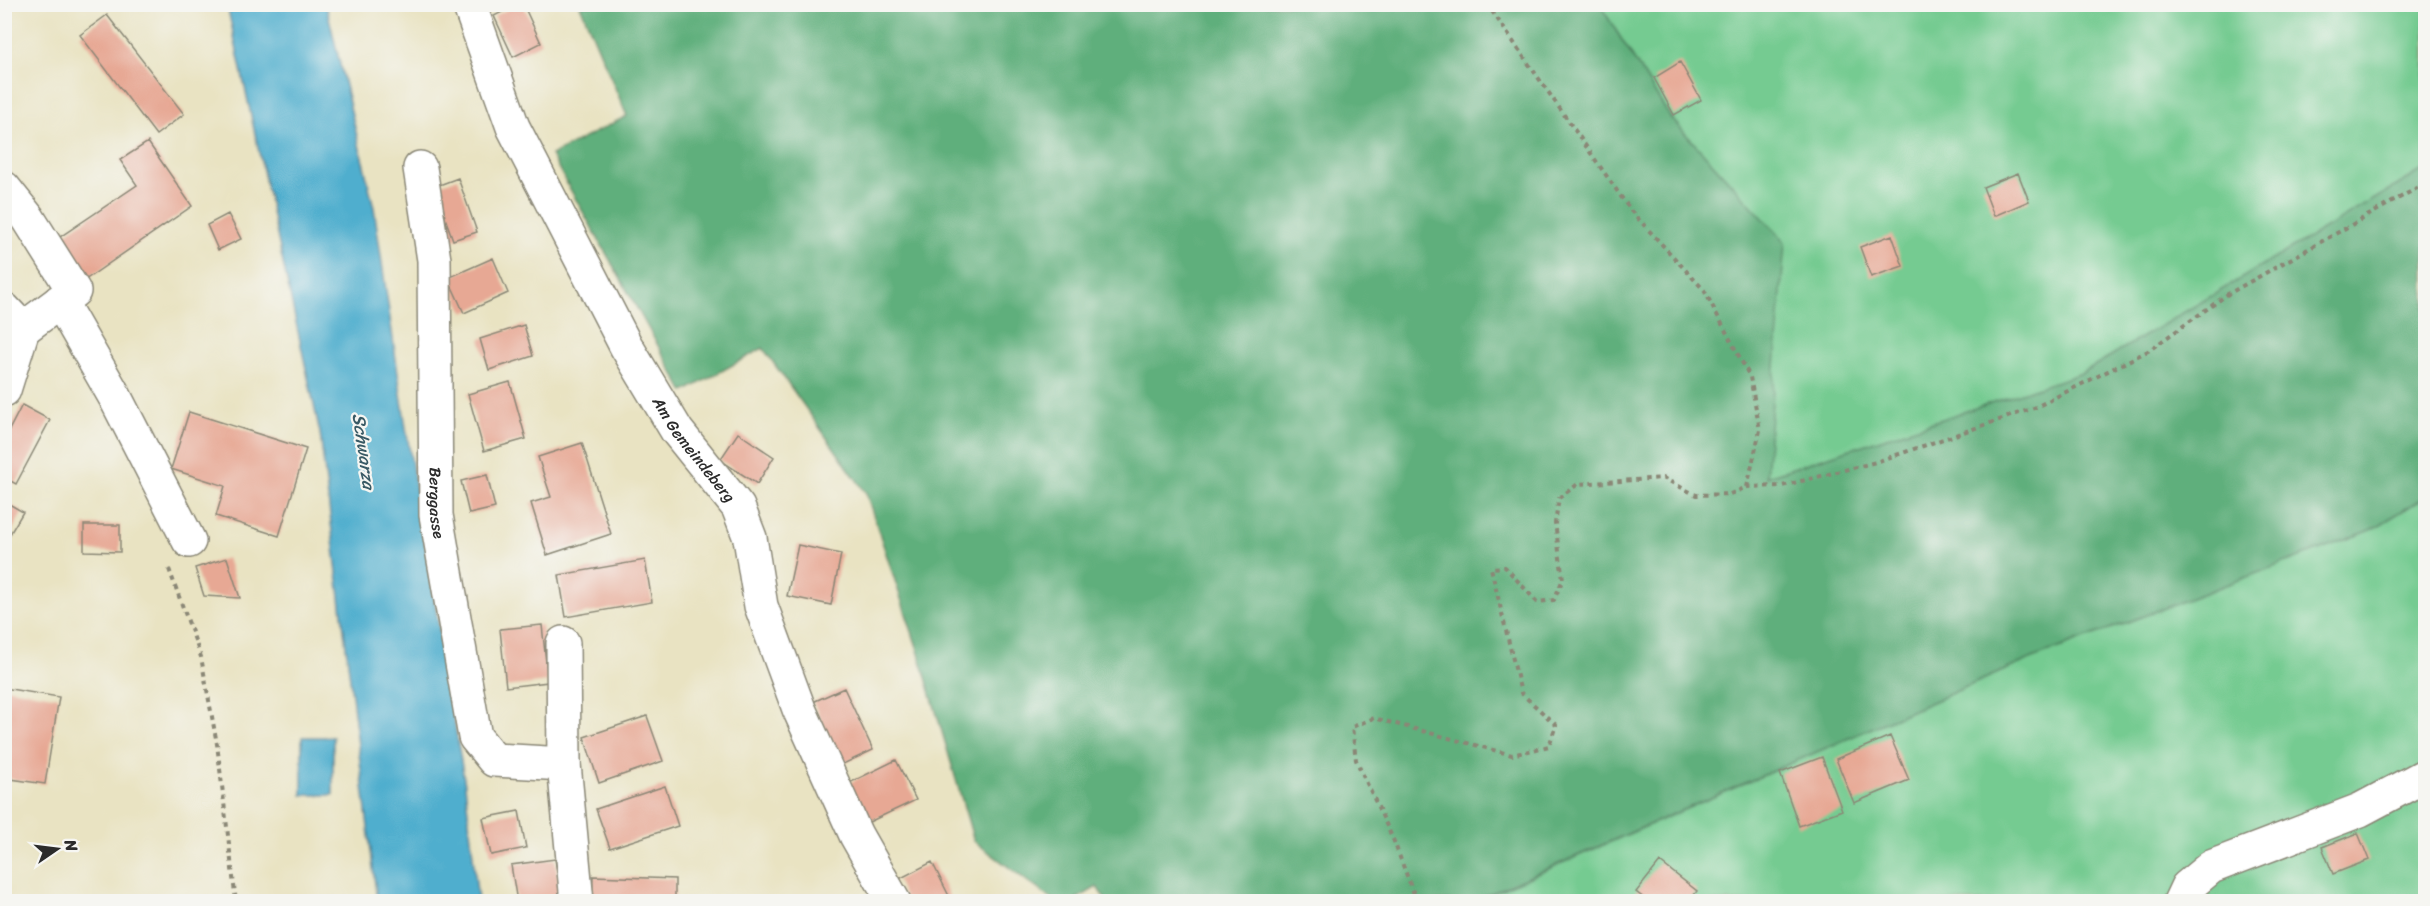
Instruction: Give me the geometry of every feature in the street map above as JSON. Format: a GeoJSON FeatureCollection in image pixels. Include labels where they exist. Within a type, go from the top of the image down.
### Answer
{"type":"FeatureCollection","features":[{"type":"Feature","properties":{"kind":"street","name":"Am Gemeindeberg"},"geometry":{"type":"LineString","coordinates":[[469,4],[513,127],[626,346],[677,431],[738,507],[750,538],[761,606],[799,708],[856,835],[894,902]]}},
{"type":"Feature","properties":{"kind":"street","name":"Berggasse"},"geometry":{"type":"LineString","coordinates":[[420,168],[434,260],[436,515],[475,737],[494,760],[564,764]]}},
{"type":"Feature","properties":{"kind":"street"},"geometry":{"type":"LineString","coordinates":[[4,188],[28,218],[75,291],[60,301],[14,319],[4,390]]}},
{"type":"Feature","properties":{"kind":"street"},"geometry":{"type":"LineString","coordinates":[[60,301],[115,397],[177,551]]}},
{"type":"Feature","properties":{"kind":"street"},"geometry":{"type":"LineString","coordinates":[[563,643],[564,764],[577,902]]}},
{"type":"Feature","properties":{"kind":"street"},"geometry":{"type":"LineString","coordinates":[[2180,902],[2187,886],[2211,867],[2360,810],[2426,775]]}},
{"type":"Feature","properties":{"kind":"path"},"geometry":{"type":"LineString","coordinates":[[1486,4],[1630,211],[1704,290],[1750,377],[1760,430],[1747,488]]}},
{"type":"Feature","properties":{"kind":"path"},"geometry":{"type":"LineString","coordinates":[[1417,902],[1393,839],[1356,760],[1353,727],[1374,718],[1512,755],[1549,746],[1556,725],[1521,693],[1491,568],[1505,567],[1537,602],[1554,600],[1563,579],[1555,523],[1559,498],[1578,484],[1663,478],[1696,495],[1730,494],[1747,488],[1782,486],[1876,462],[2034,408],[2148,351],[2228,294],[2426,183]]}},
{"type":"Feature","properties":{"kind":"path"},"geometry":{"type":"LineString","coordinates":[[177,551],[201,657],[217,744],[236,902]]}},
{"type":"Feature","properties":{"kind":"green space"},"geometry":{"type":"Polygon","coordinates":[[[580,5],[1600,5],[1670,117],[1785,242],[1766,477],[2082,373],[2425,169],[2425,497],[2371,530],[2035,657],[1473,901],[1199,902],[1195,894],[1182,901],[1107,902],[1097,887],[1073,901],[1054,901],[974,841],[918,650],[866,493],[763,348],[684,392],[551,155],[627,116],[580,5]]]}},
{"type":"Feature","properties":{"kind":"green space"},"geometry":{"type":"Polygon","coordinates":[[[1600,5],[2425,5],[2425,169],[2082,373],[1765,477],[1784,242],[1670,117],[1600,5]]]}},
{"type":"Feature","properties":{"kind":"green space"},"geometry":{"type":"Polygon","coordinates":[[[2425,497],[2425,901],[1473,902],[2035,657],[2371,530],[2425,497]]]}},
{"type":"Feature","properties":{"kind":"water","name":"Schwarza"},"geometry":{"type":"Polygon","coordinates":[[[227,5],[326,5],[374,208],[406,428],[465,785],[478,901],[377,901],[320,433],[227,5]]]}},
{"type":"Feature","properties":{"kind":"water"},"geometry":{"type":"Polygon","coordinates":[[[302,737],[333,737],[333,795],[302,795],[302,737]]]}},
{"type":"Feature","properties":{"kind":"building"},"geometry":{"type":"Polygon","coordinates":[[[518,4],[523,4],[541,43],[513,57],[494,16],[518,4]]]}},
{"type":"Feature","properties":{"kind":"building"},"geometry":{"type":"Polygon","coordinates":[[[107,15],[184,114],[156,135],[80,35],[107,15]]]}},
{"type":"Feature","properties":{"kind":"building"},"geometry":{"type":"Polygon","coordinates":[[[1680,62],[1701,100],[1674,115],[1654,78],[1680,62]]]}},
{"type":"Feature","properties":{"kind":"building"},"geometry":{"type":"Polygon","coordinates":[[[148,142],[192,206],[85,280],[57,239],[137,185],[120,160],[148,142]]]}},
{"type":"Feature","properties":{"kind":"building"},"geometry":{"type":"Polygon","coordinates":[[[2018,173],[2029,201],[1994,216],[1983,187],[2018,173]]]}},
{"type":"Feature","properties":{"kind":"building"},"geometry":{"type":"Polygon","coordinates":[[[458,178],[477,232],[453,240],[434,187],[458,178]]]}},
{"type":"Feature","properties":{"kind":"building"},"geometry":{"type":"Polygon","coordinates":[[[228,214],[241,239],[218,250],[207,225],[228,214]]]}},
{"type":"Feature","properties":{"kind":"building"},"geometry":{"type":"Polygon","coordinates":[[[1892,235],[1903,266],[1871,277],[1860,247],[1892,235]]]}},
{"type":"Feature","properties":{"kind":"building"},"geometry":{"type":"Polygon","coordinates":[[[493,258],[508,293],[464,313],[448,278],[493,258]]]}},
{"type":"Feature","properties":{"kind":"building"},"geometry":{"type":"Polygon","coordinates":[[[524,325],[533,356],[489,370],[480,339],[524,325]]]}},
{"type":"Feature","properties":{"kind":"building"},"geometry":{"type":"Polygon","coordinates":[[[510,382],[526,439],[484,451],[468,394],[510,382]]]}},
{"type":"Feature","properties":{"kind":"building"},"geometry":{"type":"Polygon","coordinates":[[[22,405],[50,420],[16,484],[5,478],[5,438],[22,405]]]}},
{"type":"Feature","properties":{"kind":"building"},"geometry":{"type":"Polygon","coordinates":[[[189,412],[306,449],[279,536],[216,516],[225,486],[171,469],[189,412]]]}},
{"type":"Feature","properties":{"kind":"building"},"geometry":{"type":"Polygon","coordinates":[[[738,433],[774,457],[757,484],[720,460],[738,433]]]}},
{"type":"Feature","properties":{"kind":"building"},"geometry":{"type":"Polygon","coordinates":[[[582,443],[611,534],[547,555],[531,503],[551,497],[538,457],[582,443]]]}},
{"type":"Feature","properties":{"kind":"building"},"geometry":{"type":"Polygon","coordinates":[[[487,475],[495,508],[469,514],[461,481],[487,475]]]}},
{"type":"Feature","properties":{"kind":"building"},"geometry":{"type":"Polygon","coordinates":[[[4,501],[23,512],[4,544],[4,501]]]}},
{"type":"Feature","properties":{"kind":"building"},"geometry":{"type":"Polygon","coordinates":[[[84,525],[120,525],[120,552],[84,551],[84,525]]]}},
{"type":"Feature","properties":{"kind":"building"},"geometry":{"type":"Polygon","coordinates":[[[798,545],[841,554],[831,605],[787,596],[798,545]]]}},
{"type":"Feature","properties":{"kind":"building"},"geometry":{"type":"Polygon","coordinates":[[[227,558],[240,598],[204,596],[195,568],[227,558]]]}},
{"type":"Feature","properties":{"kind":"building"},"geometry":{"type":"Polygon","coordinates":[[[645,560],[652,602],[566,617],[559,575],[645,560]]]}},
{"type":"Feature","properties":{"kind":"building"},"geometry":{"type":"Polygon","coordinates":[[[542,625],[548,682],[506,687],[500,629],[542,625]]]}},
{"type":"Feature","properties":{"kind":"building"},"geometry":{"type":"Polygon","coordinates":[[[4,688],[59,697],[45,784],[4,778],[4,688]]]}},
{"type":"Feature","properties":{"kind":"building"},"geometry":{"type":"Polygon","coordinates":[[[844,688],[873,750],[841,765],[813,702],[844,688]]]}},
{"type":"Feature","properties":{"kind":"building"},"geometry":{"type":"Polygon","coordinates":[[[647,716],[663,761],[599,783],[584,737],[647,716]]]}},
{"type":"Feature","properties":{"kind":"building"},"geometry":{"type":"Polygon","coordinates":[[[1890,736],[1909,780],[1854,803],[1836,759],[1890,736]]]}},
{"type":"Feature","properties":{"kind":"building"},"geometry":{"type":"Polygon","coordinates":[[[1822,757],[1842,810],[1799,826],[1780,773],[1822,757]]]}},
{"type":"Feature","properties":{"kind":"building"},"geometry":{"type":"Polygon","coordinates":[[[896,760],[916,800],[867,823],[847,784],[896,760]]]}},
{"type":"Feature","properties":{"kind":"building"},"geometry":{"type":"Polygon","coordinates":[[[665,786],[678,826],[610,848],[596,809],[665,786]]]}},
{"type":"Feature","properties":{"kind":"building"},"geometry":{"type":"Polygon","coordinates":[[[519,811],[526,848],[491,855],[483,818],[519,811]]]}},
{"type":"Feature","properties":{"kind":"building"},"geometry":{"type":"Polygon","coordinates":[[[2358,833],[2369,860],[2333,874],[2322,847],[2358,833]]]}},
{"type":"Feature","properties":{"kind":"building"},"geometry":{"type":"Polygon","coordinates":[[[555,859],[562,902],[517,902],[511,865],[555,859]]]}},
{"type":"Feature","properties":{"kind":"building"},"geometry":{"type":"Polygon","coordinates":[[[932,862],[952,902],[907,902],[897,880],[932,862]]]}},
{"type":"Feature","properties":{"kind":"building"},"geometry":{"type":"Polygon","coordinates":[[[1660,862],[1697,891],[1689,902],[1649,902],[1636,892],[1660,862]]]}},
{"type":"Feature","properties":{"kind":"building"},"geometry":{"type":"Polygon","coordinates":[[[593,876],[675,879],[675,902],[592,902],[593,876]]]}}]}
